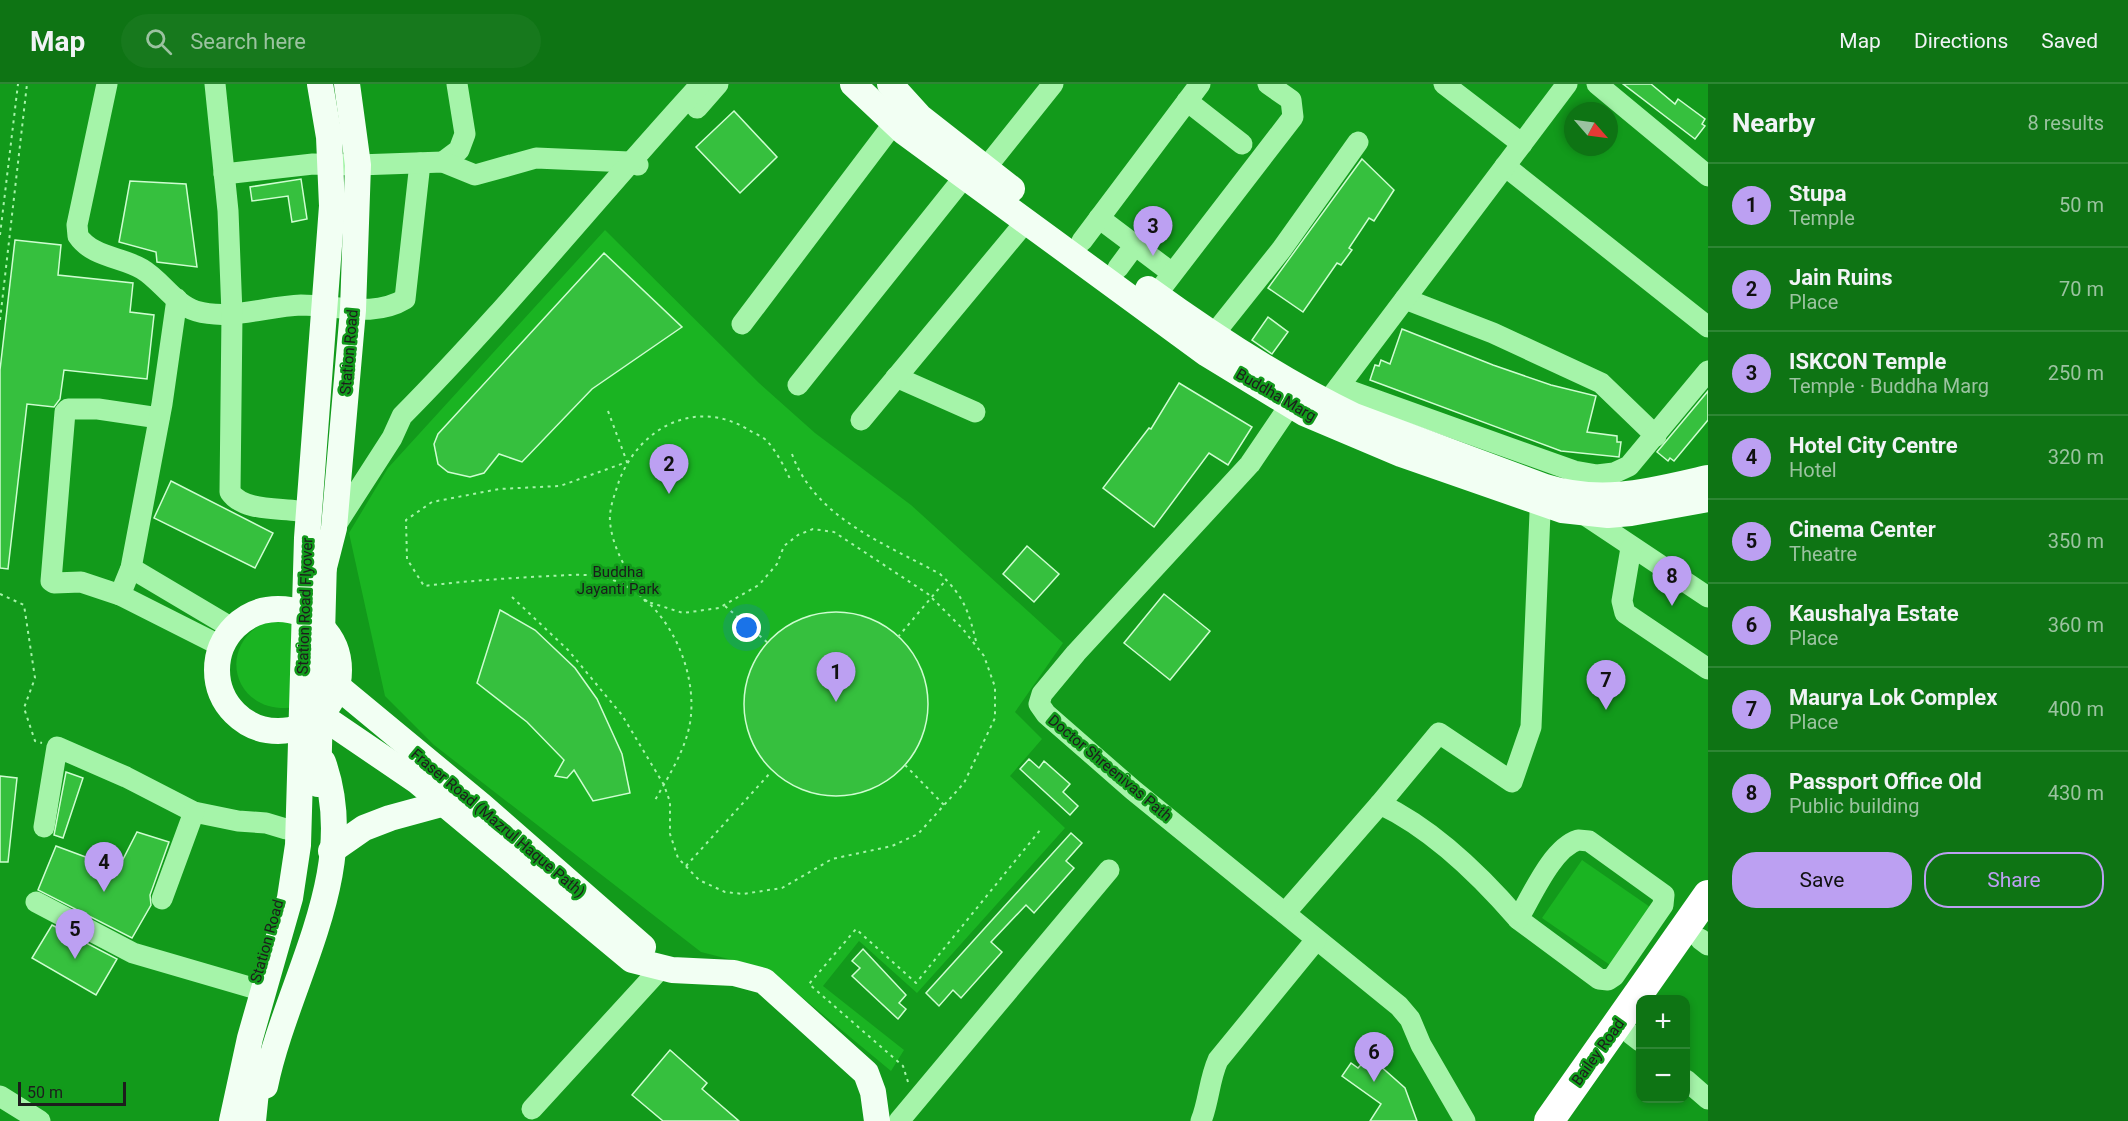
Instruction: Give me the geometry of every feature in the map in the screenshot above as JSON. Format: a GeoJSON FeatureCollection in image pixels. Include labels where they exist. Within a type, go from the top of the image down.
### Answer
{"type":"FeatureCollection","features":[{"type":"Feature","properties":{"kind":"highway"},"geometry":{"type":"LineString","coordinates":[[1659,995],[1703,925]]}},
{"type":"Feature","properties":{"kind":"highway","name":"Bailey Road"},"geometry":{"type":"LineString","coordinates":[[1549,1121],[1703,925]]}},
{"type":"Feature","properties":{"kind":"highway","name":"Bailey Road"},"geometry":{"type":"LineString","coordinates":[[1568,1121],[1636,1035]]}},
{"type":"Feature","properties":{"kind":"main road"},"geometry":{"type":"LineString","coordinates":[[299,614],[298,511],[317,307],[322,165],[309,84]]}},
{"type":"Feature","properties":{"kind":"main road","name":"Station Road Flyover"},"geometry":{"type":"LineString","coordinates":[[226,1115],[290,898],[298,845],[308,527],[332,206],[331,158],[320,84]]}},
{"type":"Feature","properties":{"kind":"main road","name":"Station Road Flyover"},"geometry":{"type":"LineString","coordinates":[[258,1119],[261,1050],[304,911],[317,812],[325,513],[334,335],[344,230],[344,159],[335,84]]}},
{"type":"Feature","properties":{"kind":"main road","name":"Station Road"},"geometry":{"type":"LineString","coordinates":[[299,614],[334,528],[353,310],[358,165],[347,84]]}},
{"type":"Feature","properties":{"kind":"main road","name":"Buddha Marg"},"geometry":{"type":"LineString","coordinates":[[853,84],[895,108],[975,172],[1027,220],[1207,354],[1295,397],[1333,395],[1354,416],[1582,513],[1631,513],[1708,499]]}},
{"type":"Feature","properties":{"kind":"main road","name":"Buddha Marg"},"geometry":{"type":"LineString","coordinates":[[975,172],[1082,241],[1214,334],[1295,397],[1323,423],[1401,454],[1540,494],[1567,494],[1616,485],[1632,495],[1708,478]]}},
{"type":"Feature","properties":{"kind":"main road"},"geometry":{"type":"LineString","coordinates":[[269,609],[299,614],[321,626],[333,644],[339,664],[337,686],[307,722],[269,731],[245,722],[229,708],[219,690],[216,669],[227,637],[249,615],[269,609]]}},
{"type":"Feature","properties":{"kind":"main road","name":"Fraser Road (Mazrul Haque Path)"},"geometry":{"type":"LineString","coordinates":[[337,686],[482,806],[644,948],[656,967]]}},
{"type":"Feature","properties":{"kind":"main road"},"geometry":{"type":"LineString","coordinates":[[226,1115],[258,1119],[279,1035],[321,913],[335,828],[334,798],[307,722]]}},
{"type":"Feature","properties":{"kind":"main road","name":"Station Road"},"geometry":{"type":"LineString","coordinates":[[226,1115],[253,988],[280,893],[286,829],[307,722]]}},
{"type":"Feature","properties":{"kind":"main road","name":"Fraser Road (Mazrul Haque Path)"},"geometry":{"type":"LineString","coordinates":[[307,722],[445,803],[632,960],[656,967],[734,973],[764,981],[866,1073],[873,1092],[877,1121]]}},
{"type":"Feature","properties":{"kind":"main road"},"geometry":{"type":"LineString","coordinates":[[331,851],[364,828],[390,818],[445,803]]}},
{"type":"Feature","properties":{"kind":"street"},"geometry":{"type":"LineString","coordinates":[[106,84],[77,225],[78,236],[91,249],[140,267],[177,299],[194,310],[232,314],[286,307],[353,310],[393,306],[405,299],[420,163]]}},
{"type":"Feature","properties":{"kind":"street"},"geometry":{"type":"LineString","coordinates":[[215,84],[224,174],[232,314],[230,492],[235,500],[244,505],[298,511]]}},
{"type":"Feature","properties":{"kind":"street"},"geometry":{"type":"LineString","coordinates":[[443,162],[459,150],[465,134],[457,84]]}},
{"type":"Feature","properties":{"kind":"street"},"geometry":{"type":"LineString","coordinates":[[334,528],[392,438],[402,416],[557,256],[637,165],[701,84]]}},
{"type":"Feature","properties":{"kind":"street"},"geometry":{"type":"LineString","coordinates":[[224,174],[322,165],[443,162],[475,175],[536,158],[637,165],[718,84]]}},
{"type":"Feature","properties":{"kind":"street"},"geometry":{"type":"LineString","coordinates":[[798,385],[975,172],[1053,84]]}},
{"type":"Feature","properties":{"kind":"street"},"geometry":{"type":"LineString","coordinates":[[1082,241],[1200,84]]}},
{"type":"Feature","properties":{"kind":"street"},"geometry":{"type":"LineString","coordinates":[[1156,295],[1293,117],[1291,100],[1268,84]]}},
{"type":"Feature","properties":{"kind":"street"},"geometry":{"type":"LineString","coordinates":[[1444,84],[1522,144]]}},
{"type":"Feature","properties":{"kind":"street"},"geometry":{"type":"LineString","coordinates":[[1567,84],[1333,395],[1586,473],[1616,485],[1629,466],[1708,371]]}},
{"type":"Feature","properties":{"kind":"street"},"geometry":{"type":"LineString","coordinates":[[1598,84],[1708,176]]}},
{"type":"Feature","properties":{"kind":"street"},"geometry":{"type":"LineString","coordinates":[[1187,101],[1242,144]]}},
{"type":"Feature","properties":{"kind":"street"},"geometry":{"type":"LineString","coordinates":[[742,324],[895,108]]}},
{"type":"Feature","properties":{"kind":"street"},"geometry":{"type":"LineString","coordinates":[[1214,334],[1281,250],[1358,142]]}},
{"type":"Feature","properties":{"kind":"street"},"geometry":{"type":"LineString","coordinates":[[1505,166],[1708,327]]}},
{"type":"Feature","properties":{"kind":"street"},"geometry":{"type":"LineString","coordinates":[[1099,218],[1172,273]]}},
{"type":"Feature","properties":{"kind":"street"},"geometry":{"type":"LineString","coordinates":[[861,420],[1027,220]]}},
{"type":"Feature","properties":{"kind":"street"},"geometry":{"type":"LineString","coordinates":[[1118,268],[1135,245]]}},
{"type":"Feature","properties":{"kind":"street"},"geometry":{"type":"LineString","coordinates":[[120,595],[131,568],[159,418],[177,299]]}},
{"type":"Feature","properties":{"kind":"street"},"geometry":{"type":"LineString","coordinates":[[1405,299],[1493,333],[1601,383],[1656,436]]}},
{"type":"Feature","properties":{"kind":"street"},"geometry":{"type":"LineString","coordinates":[[896,376],[975,412]]}},
{"type":"Feature","properties":{"kind":"street","name":"Doctor Shreenivas Path"},"geometry":{"type":"LineString","coordinates":[[1295,397],[1250,464],[1076,653],[1042,694],[1039,704],[1046,714],[1133,790],[1382,991],[1410,1019],[1421,1045],[1465,1121]]}},
{"type":"Feature","properties":{"kind":"street"},"geometry":{"type":"LineString","coordinates":[[159,418],[98,409],[68,409],[63,416],[51,581],[54,583],[81,582],[227,637]]}},
{"type":"Feature","properties":{"kind":"street"},"geometry":{"type":"LineString","coordinates":[[1285,913],[1439,733],[1512,782],[1531,727],[1540,494]]}},
{"type":"Feature","properties":{"kind":"street"},"geometry":{"type":"LineString","coordinates":[[1582,513],[1631,548],[1708,597]]}},
{"type":"Feature","properties":{"kind":"street"},"geometry":{"type":"LineString","coordinates":[[1631,548],[1622,601],[1625,613],[1708,669]]}},
{"type":"Feature","properties":{"kind":"street"},"geometry":{"type":"LineString","coordinates":[[131,568],[227,637]]}},
{"type":"Feature","properties":{"kind":"street"},"geometry":{"type":"LineString","coordinates":[[44,827],[57,747],[126,777],[194,812],[238,821],[266,823],[286,829]]}},
{"type":"Feature","properties":{"kind":"street"},"geometry":{"type":"LineString","coordinates":[[1380,804],[1398,813],[1456,856],[1495,892],[1518,919],[1599,980],[1608,980],[1614,976],[1663,905],[1664,895],[1589,841],[1578,840],[1567,843],[1558,853],[1518,919]]}},
{"type":"Feature","properties":{"kind":"street"},"geometry":{"type":"LineString","coordinates":[[162,899],[194,812]]}},
{"type":"Feature","properties":{"kind":"street"},"geometry":{"type":"LineString","coordinates":[[899,1121],[1109,870]]}},
{"type":"Feature","properties":{"kind":"street"},"geometry":{"type":"LineString","coordinates":[[36,902],[133,953],[253,988]]}},
{"type":"Feature","properties":{"kind":"street"},"geometry":{"type":"LineString","coordinates":[[1663,905],[1703,925]]}},
{"type":"Feature","properties":{"kind":"street"},"geometry":{"type":"LineString","coordinates":[[1201,1121],[1208,1104],[1210,1077],[1218,1060],[1316,940]]}},
{"type":"Feature","properties":{"kind":"street"},"geometry":{"type":"LineString","coordinates":[[532,1109],[656,967]]}},
{"type":"Feature","properties":{"kind":"street"},"geometry":{"type":"LineString","coordinates":[[1690,1083],[1708,1099]]}},
{"type":"Feature","properties":{"kind":"street"},"geometry":{"type":"LineString","coordinates":[[0,1096],[40,1121]]}},
{"type":"Feature","properties":{"kind":"path"},"geometry":{"type":"LineString","coordinates":[[0,235],[18,84]]}},
{"type":"Feature","properties":{"kind":"path"},"geometry":{"type":"LineString","coordinates":[[0,320],[27,84]]}},
{"type":"Feature","properties":{"kind":"path"},"geometry":{"type":"LineString","coordinates":[[608,411],[627,462]]}},
{"type":"Feature","properties":{"kind":"path"},"geometry":{"type":"LineString","coordinates":[[654,802],[676,763],[690,724],[690,694],[679,646],[645,601],[620,557],[610,522],[614,497],[627,462],[644,440],[669,423],[695,417],[732,420],[766,441],[791,481]]}},
{"type":"Feature","properties":{"kind":"path"},"geometry":{"type":"LineString","coordinates":[[792,454],[799,474],[816,496],[841,520],[946,579],[967,605],[978,648]]}},
{"type":"Feature","properties":{"kind":"path"},"geometry":{"type":"LineString","coordinates":[[512,597],[536,616],[600,685],[622,715],[664,785],[670,802],[670,834],[678,858],[699,880],[725,892],[744,894],[782,888],[832,859],[892,846],[918,834],[945,806],[964,783],[995,718],[995,687],[984,656],[962,628],[932,598],[834,532],[813,529],[798,535],[784,546],[777,564],[759,585],[724,605],[684,613],[645,601],[624,585],[608,578],[578,575],[491,578],[424,586],[407,559],[406,520],[432,502],[499,489],[560,486],[627,462]]}},
{"type":"Feature","properties":{"kind":"path"},"geometry":{"type":"LineString","coordinates":[[898,637],[946,579]]}},
{"type":"Feature","properties":{"kind":"path"},"geometry":{"type":"LineString","coordinates":[[0,594],[24,605],[35,678],[24,708],[34,741],[57,747]]}},
{"type":"Feature","properties":{"kind":"path"},"geometry":{"type":"LineString","coordinates":[[724,605],[768,644]]}},
{"type":"Feature","properties":{"kind":"path"},"geometry":{"type":"LineString","coordinates":[[905,765],[945,806]]}},
{"type":"Feature","properties":{"kind":"path"},"geometry":{"type":"LineString","coordinates":[[686,866],[771,772]]}},
{"type":"Feature","properties":{"kind":"path"},"geometry":{"type":"LineString","coordinates":[[909,1084],[903,1066],[809,984],[856,929],[916,983],[1041,829]]}},
{"type":"Feature","properties":{"kind":"green space","name":"Buddha Jayanti Park"},"geometry":{"type":"Polygon","coordinates":[[[605,230],[759,383],[815,433],[911,505],[1063,643],[1015,712],[1042,739],[1010,776],[1065,828],[917,993],[859,941],[823,986],[904,1050],[891,1071],[774,974],[756,966],[701,952],[434,745],[385,696],[349,533],[388,468],[605,230]]]}},
{"type":"Feature","properties":{"kind":"green space"},"geometry":{"type":"Polygon","coordinates":[[[283,617],[301,621],[298,707],[274,707],[255,700],[243,687],[237,671],[238,654],[245,638],[260,625],[283,617]]]}},
{"type":"Feature","properties":{"kind":"green space"},"geometry":{"type":"Polygon","coordinates":[[[1582,860],[1650,907],[1610,965],[1542,918],[1582,860]]]}},
{"type":"Feature","properties":{"kind":"building"},"geometry":{"type":"Polygon","coordinates":[[[1623,84],[1651,84],[1675,104],[1678,99],[1705,119],[1702,124],[1705,126],[1695,139],[1623,84]]]}},
{"type":"Feature","properties":{"kind":"building"},"geometry":{"type":"Polygon","coordinates":[[[734,111],[777,157],[740,193],[696,147],[734,111]]]}},
{"type":"Feature","properties":{"kind":"building"},"geometry":{"type":"Polygon","coordinates":[[[1362,159],[1394,190],[1374,221],[1369,218],[1349,248],[1352,250],[1341,265],[1337,263],[1303,312],[1268,288],[1362,159]]]}},
{"type":"Feature","properties":{"kind":"building"},"geometry":{"type":"Polygon","coordinates":[[[301,179],[307,219],[292,222],[288,196],[252,201],[250,187],[301,179]]]}},
{"type":"Feature","properties":{"kind":"building"},"geometry":{"type":"Polygon","coordinates":[[[130,181],[186,184],[197,267],[157,262],[156,252],[119,242],[130,181]]]}},
{"type":"Feature","properties":{"kind":"building"},"geometry":{"type":"Polygon","coordinates":[[[15,240],[61,245],[58,275],[133,283],[130,312],[154,315],[147,379],[64,370],[60,399],[54,407],[27,404],[8,569],[0,568],[0,370],[15,240]]]}},
{"type":"Feature","properties":{"kind":"building"},"geometry":{"type":"Polygon","coordinates":[[[604,253],[682,327],[592,389],[522,462],[499,454],[484,473],[470,477],[448,472],[438,464],[434,444],[438,434],[604,253]]]}},
{"type":"Feature","properties":{"kind":"building"},"geometry":{"type":"Polygon","coordinates":[[[1268,317],[1288,332],[1272,354],[1252,340],[1268,317]]]}},
{"type":"Feature","properties":{"kind":"building"},"geometry":{"type":"Polygon","coordinates":[[[1402,329],[1493,365],[1551,385],[1596,396],[1587,432],[1617,436],[1617,442],[1621,442],[1619,457],[1561,451],[1370,380],[1375,365],[1379,366],[1381,360],[1390,364],[1402,329]]]}},
{"type":"Feature","properties":{"kind":"building"},"geometry":{"type":"Polygon","coordinates":[[[1179,383],[1252,427],[1228,465],[1209,453],[1154,527],[1103,488],[1149,428],[1151,429],[1179,383]]]}},
{"type":"Feature","properties":{"kind":"building"},"geometry":{"type":"Polygon","coordinates":[[[1708,391],[1708,420],[1674,461],[1670,458],[1668,461],[1657,452],[1708,391]]]}},
{"type":"Feature","properties":{"kind":"building"},"geometry":{"type":"Polygon","coordinates":[[[171,481],[273,533],[255,568],[154,518],[171,481]]]}},
{"type":"Feature","properties":{"kind":"building"},"geometry":{"type":"Polygon","coordinates":[[[1027,546],[1059,574],[1034,602],[1003,574],[1027,546]]]}},
{"type":"Feature","properties":{"kind":"building"},"geometry":{"type":"Polygon","coordinates":[[[1164,594],[1210,631],[1170,680],[1124,643],[1164,594]]]}},
{"type":"Feature","properties":{"kind":"building"},"geometry":{"type":"Polygon","coordinates":[[[500,610],[535,630],[575,668],[597,699],[622,754],[630,793],[593,801],[574,770],[567,778],[555,776],[564,760],[527,722],[477,683],[500,610]]]}},
{"type":"Feature","properties":{"kind":"building"},"geometry":{"type":"Polygon","coordinates":[[[836,612],[854,613],[871,619],[887,627],[901,639],[913,653],[921,669],[927,686],[927,722],[921,739],[913,755],[901,769],[887,781],[871,789],[854,795],[836,796],[818,795],[801,789],[785,781],[771,769],[759,755],[751,739],[745,722],[744,704],[745,686],[751,669],[759,653],[771,639],[785,627],[801,619],[818,613],[836,612]]]}},
{"type":"Feature","properties":{"kind":"building"},"geometry":{"type":"Polygon","coordinates":[[[1029,759],[1039,768],[1044,761],[1070,784],[1063,792],[1078,806],[1070,815],[1020,769],[1029,759]]]}},
{"type":"Feature","properties":{"kind":"building"},"geometry":{"type":"Polygon","coordinates":[[[66,772],[83,778],[63,838],[54,835],[66,772]]]}},
{"type":"Feature","properties":{"kind":"building"},"geometry":{"type":"Polygon","coordinates":[[[0,776],[17,778],[8,862],[0,862],[0,776]]]}},
{"type":"Feature","properties":{"kind":"building"},"geometry":{"type":"Polygon","coordinates":[[[137,832],[169,842],[150,895],[151,905],[132,938],[38,890],[56,846],[118,869],[137,832]]]}},
{"type":"Feature","properties":{"kind":"building"},"geometry":{"type":"Polygon","coordinates":[[[1071,833],[1082,843],[1066,861],[1074,868],[1034,913],[1026,905],[991,942],[1002,952],[961,998],[953,990],[939,1006],[926,993],[1071,833]]]}},
{"type":"Feature","properties":{"kind":"building"},"geometry":{"type":"Polygon","coordinates":[[[52,925],[117,959],[96,995],[32,958],[52,925]]]}},
{"type":"Feature","properties":{"kind":"building"},"geometry":{"type":"Polygon","coordinates":[[[863,949],[906,995],[899,1003],[906,1009],[898,1019],[852,976],[860,968],[852,961],[863,949]]]}},
{"type":"Feature","properties":{"kind":"building"},"geometry":{"type":"Polygon","coordinates":[[[670,1050],[707,1083],[702,1089],[739,1121],[663,1121],[632,1095],[670,1050]]]}},
{"type":"Feature","properties":{"kind":"building"},"geometry":{"type":"Polygon","coordinates":[[[1369,1056],[1405,1088],[1417,1121],[1370,1121],[1381,1104],[1342,1076],[1351,1063],[1358,1068],[1369,1056]]]}},
{"type":"Feature","properties":{"kind":"place","name":"ISKCON Temple"},"geometry":{"type":"Point","coordinates":[1153,256]}},
{"type":"Feature","properties":{"kind":"place","name":"Jain Ruins"},"geometry":{"type":"Point","coordinates":[669,494]}},
{"type":"Feature","properties":{"kind":"place","name":"Passport Office Old"},"geometry":{"type":"Point","coordinates":[1672,606]}},
{"type":"Feature","properties":{"kind":"place","name":"Stupa"},"geometry":{"type":"Point","coordinates":[836,702]}},
{"type":"Feature","properties":{"kind":"place","name":"Maurya Lok Complex"},"geometry":{"type":"Point","coordinates":[1606,710]}},
{"type":"Feature","properties":{"kind":"place","name":"Hotel City Centre"},"geometry":{"type":"Point","coordinates":[104,892]}},
{"type":"Feature","properties":{"kind":"place","name":"Cinema Center"},"geometry":{"type":"Point","coordinates":[75,959]}},
{"type":"Feature","properties":{"kind":"place","name":"Kaushalya Estate"},"geometry":{"type":"Point","coordinates":[1374,1082]}}]}
